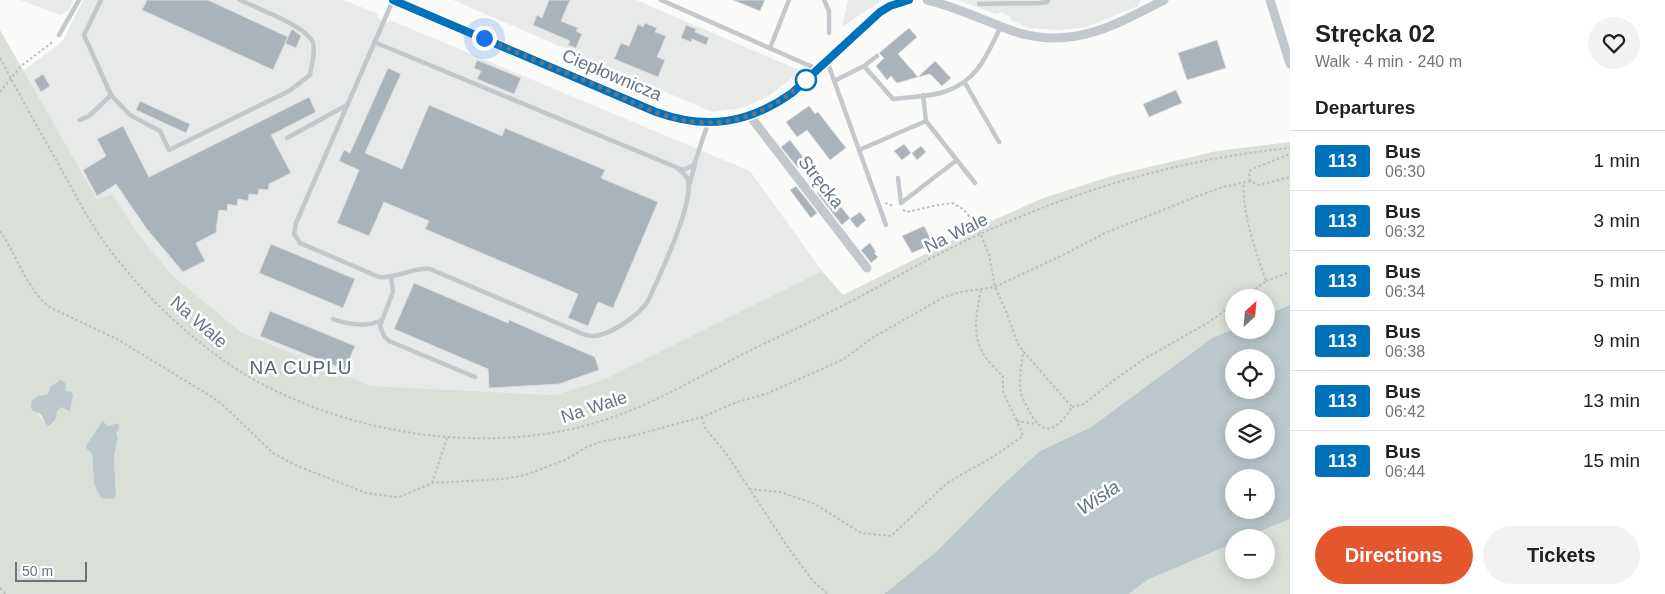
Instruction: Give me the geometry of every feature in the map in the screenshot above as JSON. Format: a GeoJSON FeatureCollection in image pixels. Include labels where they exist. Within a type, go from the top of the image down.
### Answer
{"type":"FeatureCollection","features":[{"type":"Feature","properties":{"kind":"street","name":"Ciepłownicza"},"geometry":{"type":"LineString","coordinates":[[393,0],[656,112],[689,121],[708,123],[750,116],[778,103],[792,93],[880,12],[890,6],[908,0]]}},
{"type":"Feature","properties":{"kind":"street"},"geometry":{"type":"LineString","coordinates":[[927,0],[944,4],[1021,33],[1039,37],[1058,38],[1074,37],[1107,28],[1164,0]]}},
{"type":"Feature","properties":{"kind":"street"},"geometry":{"type":"LineString","coordinates":[[1270,0],[1290,64]]}},
{"type":"Feature","properties":{"kind":"street","name":"Stręcka"},"geometry":{"type":"LineString","coordinates":[[750,116],[867,268]]}},
{"type":"Feature","properties":{"kind":"lane"},"geometry":{"type":"LineString","coordinates":[[59,35],[79,0]]}},
{"type":"Feature","properties":{"kind":"lane"},"geometry":{"type":"LineString","coordinates":[[100,0],[84,35],[111,95],[130,115],[160,131],[170,150],[289,91],[310,74],[314,49],[309,37],[299,28],[240,0]]}},
{"type":"Feature","properties":{"kind":"lane"},"geometry":{"type":"LineString","coordinates":[[393,0],[296,223],[294,234],[300,243],[374,276],[384,278],[415,270],[430,269],[589,336],[600,334],[630,319],[643,308],[648,300],[685,211],[695,163],[708,123]]}},
{"type":"Feature","properties":{"kind":"lane"},"geometry":{"type":"LineString","coordinates":[[661,0],[818,69]]}},
{"type":"Feature","properties":{"kind":"lane"},"geometry":{"type":"LineString","coordinates":[[770,48],[790,0]]}},
{"type":"Feature","properties":{"kind":"lane"},"geometry":{"type":"LineString","coordinates":[[824,0],[829,11],[829,33]]}},
{"type":"Feature","properties":{"kind":"lane"},"geometry":{"type":"LineString","coordinates":[[979,4],[1039,3],[1047,2],[1048,0]]}},
{"type":"Feature","properties":{"kind":"lane"},"geometry":{"type":"LineString","coordinates":[[864,66],[893,99],[943,92],[965,83],[979,68],[1001,26]]}},
{"type":"Feature","properties":{"kind":"lane"},"geometry":{"type":"LineString","coordinates":[[374,42],[678,169],[687,178],[689,188]]}},
{"type":"Feature","properties":{"kind":"lane"},"geometry":{"type":"LineString","coordinates":[[834,82],[864,66],[877,56]]}},
{"type":"Feature","properties":{"kind":"lane"},"geometry":{"type":"LineString","coordinates":[[827,61],[886,225]]}},
{"type":"Feature","properties":{"kind":"lane"},"geometry":{"type":"LineString","coordinates":[[965,83],[999,142]]}},
{"type":"Feature","properties":{"kind":"lane"},"geometry":{"type":"LineString","coordinates":[[80,120],[88,116],[111,95]]}},
{"type":"Feature","properties":{"kind":"lane"},"geometry":{"type":"LineString","coordinates":[[923,95],[926,121],[975,183]]}},
{"type":"Feature","properties":{"kind":"lane"},"geometry":{"type":"LineString","coordinates":[[287,138],[348,106]]}},
{"type":"Feature","properties":{"kind":"lane"},"geometry":{"type":"LineString","coordinates":[[860,150],[926,121]]}},
{"type":"Feature","properties":{"kind":"lane"},"geometry":{"type":"LineString","coordinates":[[898,178],[901,203],[957,160]]}},
{"type":"Feature","properties":{"kind":"lane"},"geometry":{"type":"LineString","coordinates":[[678,169],[686,170],[695,163]]}},
{"type":"Feature","properties":{"kind":"lane"},"geometry":{"type":"LineString","coordinates":[[391,277],[393,292],[381,320],[381,331],[389,341],[475,377]]}},
{"type":"Feature","properties":{"kind":"lane"},"geometry":{"type":"LineString","coordinates":[[333,319],[348,323],[374,323],[381,320]]}},
{"type":"Feature","properties":{"kind":"path"},"geometry":{"type":"LineString","coordinates":[[0,92],[21,66],[52,43],[59,35]]}},
{"type":"Feature","properties":{"kind":"path","name":"Na Wale"},"geometry":{"type":"LineString","coordinates":[[0,58],[83,208],[108,247],[142,286],[192,336],[252,378],[296,400],[363,423],[391,430],[447,437],[506,438],[534,436],[566,430],[620,414],[669,392],[840,307],[943,252],[1010,222],[1112,183],[1223,157],[1290,148]]}},
{"type":"Feature","properties":{"kind":"path"},"geometry":{"type":"LineString","coordinates":[[1250,181],[1249,172],[1252,168],[1290,154]]}},
{"type":"Feature","properties":{"kind":"path"},"geometry":{"type":"LineString","coordinates":[[0,232],[13,251],[34,291],[44,303],[117,339],[223,404],[266,447],[282,459],[366,493],[382,496],[402,496],[432,483],[502,479],[525,475],[565,460],[600,442],[632,436],[702,417],[737,402],[766,394],[822,367],[839,361],[872,338],[944,297],[961,292],[994,287],[1068,253],[1105,232],[1223,187],[1250,181],[1260,185],[1290,177]]}},
{"type":"Feature","properties":{"kind":"path"},"geometry":{"type":"LineString","coordinates":[[1244,183],[1243,194],[1255,248],[1266,281]]}},
{"type":"Feature","properties":{"kind":"path"},"geometry":{"type":"LineString","coordinates":[[877,197],[886,204],[907,212],[952,204],[964,209],[976,224],[989,255],[994,287],[1006,311],[1017,342],[1072,407]]}},
{"type":"Feature","properties":{"kind":"path"},"geometry":{"type":"LineString","coordinates":[[1255,289],[1266,281],[1290,272]]}},
{"type":"Feature","properties":{"kind":"path"},"geometry":{"type":"LineString","coordinates":[[750,489],[780,492],[816,504],[861,533],[891,536],[947,483],[996,455],[1023,436],[1002,392],[1003,376],[990,365],[979,349],[975,321],[981,290]]}},
{"type":"Feature","properties":{"kind":"path"},"geometry":{"type":"LineString","coordinates":[[1023,351],[1021,393],[1035,422],[1045,429],[1054,428],[1064,421],[1072,407],[1084,404],[1144,359],[1209,322],[1225,310]]}},
{"type":"Feature","properties":{"kind":"path"},"geometry":{"type":"LineString","coordinates":[[702,417],[705,428],[728,456],[789,549],[813,581],[828,594]]}},
{"type":"Feature","properties":{"kind":"path"},"geometry":{"type":"LineString","coordinates":[[1017,421],[1039,425]]}},
{"type":"Feature","properties":{"kind":"path"},"geometry":{"type":"LineString","coordinates":[[432,483],[447,437]]}},
{"type":"Feature","properties":{"kind":"path"},"geometry":{"type":"LineString","coordinates":[[0,588],[6,594]]}},
{"type":"Feature","properties":{"kind":"shaded area"},"geometry":{"type":"Polygon","coordinates":[[[20,0],[73,0],[70,9],[60,15],[20,0]]]}},
{"type":"Feature","properties":{"kind":"shaded area"},"geometry":{"type":"Polygon","coordinates":[[[83,0],[344,0],[378,14],[377,18],[383,21],[388,23],[390,20],[750,171],[822,271],[605,379],[555,395],[371,386],[241,332],[172,275],[139,235],[112,194],[97,199],[23,71],[63,41],[83,0]]]}},
{"type":"Feature","properties":{"kind":"shaded area"},"geometry":{"type":"Polygon","coordinates":[[[453,0],[636,0],[801,71],[770,95],[754,103],[741,108],[712,112],[453,0]]]}},
{"type":"Feature","properties":{"kind":"shaded area"},"geometry":{"type":"Polygon","coordinates":[[[848,0],[882,0],[842,27],[848,0]]]}},
{"type":"Feature","properties":{"kind":"shaded area"},"geometry":{"type":"Polygon","coordinates":[[[958,0],[1141,0],[1138,6],[1086,27],[1060,30],[1028,28],[1000,12],[996,14],[958,0]]]}},
{"type":"Feature","properties":{"kind":"shaded area"},"geometry":{"type":"Polygon","coordinates":[[[0,30],[97,199],[112,194],[139,235],[172,275],[241,332],[371,386],[555,395],[605,379],[822,271],[843,295],[987,223],[1043,198],[1115,175],[1217,151],[1290,142],[1290,305],[1275,311],[1275,289],[1225,289],[1225,333],[1212,338],[1091,427],[1040,451],[1001,486],[937,551],[884,594],[0,594],[0,30]],[[48,394],[38,396],[38,413],[43,420],[62,406],[70,410],[73,396],[48,394]],[[102,422],[95,434],[92,453],[94,484],[101,497],[116,495],[114,456],[118,437],[116,433],[118,423],[108,426],[102,422]]]}},
{"type":"Feature","properties":{"kind":"shaded area"},"geometry":{"type":"Polygon","coordinates":[[[1290,519],[1290,594],[1129,594],[1147,580],[1225,547],[1225,579],[1275,579],[1275,529],[1266,529],[1290,519]]]}},
{"type":"Feature","properties":{"kind":"water","name":"Wisła"},"geometry":{"type":"Polygon","coordinates":[[[1290,305],[1290,519],[1266,529],[1225,529],[1225,547],[1147,580],[1129,594],[884,594],[937,551],[1001,486],[1040,451],[1091,427],[1212,338],[1225,333],[1225,339],[1275,339],[1275,311],[1290,305]]]}},
{"type":"Feature","properties":{"kind":"water"},"geometry":{"type":"Polygon","coordinates":[[[61,380],[66,384],[65,391],[72,392],[70,411],[61,407],[57,411],[55,420],[48,426],[39,413],[32,410],[32,400],[38,396],[48,394],[51,386],[61,380]]]}},
{"type":"Feature","properties":{"kind":"water"},"geometry":{"type":"Polygon","coordinates":[[[102,421],[108,426],[118,423],[119,428],[116,433],[118,437],[114,456],[116,495],[113,499],[101,498],[94,484],[92,453],[86,448],[102,421]]]}},
{"type":"Feature","properties":{"kind":"building"},"geometry":{"type":"Polygon","coordinates":[[[147,0],[208,0],[288,37],[273,70],[142,10],[147,0]]]}},
{"type":"Feature","properties":{"kind":"building"},"geometry":{"type":"Polygon","coordinates":[[[549,0],[570,0],[561,21],[578,28],[576,31],[582,34],[576,48],[568,45],[570,41],[533,25],[537,15],[542,18],[549,0]]]}},
{"type":"Feature","properties":{"kind":"building"},"geometry":{"type":"Polygon","coordinates":[[[733,0],[765,0],[760,11],[733,0]]]}},
{"type":"Feature","properties":{"kind":"building"},"geometry":{"type":"Polygon","coordinates":[[[645,23],[657,28],[655,32],[666,36],[657,57],[665,60],[658,77],[614,59],[621,43],[629,46],[638,24],[643,27],[645,23]]]}},
{"type":"Feature","properties":{"kind":"building"},"geometry":{"type":"Polygon","coordinates":[[[686,25],[696,29],[695,32],[709,38],[706,45],[692,39],[691,42],[681,38],[686,25]]]}},
{"type":"Feature","properties":{"kind":"building"},"geometry":{"type":"Polygon","coordinates":[[[909,28],[917,37],[898,54],[918,77],[897,83],[891,76],[887,80],[876,66],[884,58],[879,53],[909,28]]]}},
{"type":"Feature","properties":{"kind":"building"},"geometry":{"type":"Polygon","coordinates":[[[292,29],[301,36],[296,48],[285,43],[292,29]]]}},
{"type":"Feature","properties":{"kind":"building"},"geometry":{"type":"Polygon","coordinates":[[[1217,40],[1226,68],[1187,80],[1178,53],[1217,40]]]}},
{"type":"Feature","properties":{"kind":"building"},"geometry":{"type":"Polygon","coordinates":[[[477,60],[521,78],[514,94],[477,79],[481,71],[474,68],[477,60]]]}},
{"type":"Feature","properties":{"kind":"building"},"geometry":{"type":"Polygon","coordinates":[[[935,61],[951,78],[942,86],[930,74],[918,77],[935,61]]]}},
{"type":"Feature","properties":{"kind":"building"},"geometry":{"type":"Polygon","coordinates":[[[388,68],[401,74],[365,153],[402,169],[429,105],[502,136],[505,128],[605,170],[601,178],[658,202],[613,308],[598,302],[588,326],[568,318],[578,294],[425,229],[429,221],[384,202],[369,236],[337,223],[359,170],[339,161],[344,150],[350,153],[388,68]]]}},
{"type":"Feature","properties":{"kind":"building"},"geometry":{"type":"Polygon","coordinates":[[[43,74],[50,86],[41,92],[34,80],[43,74]]]}},
{"type":"Feature","properties":{"kind":"building"},"geometry":{"type":"Polygon","coordinates":[[[1176,90],[1182,103],[1149,117],[1143,104],[1176,90]]]}},
{"type":"Feature","properties":{"kind":"building"},"geometry":{"type":"Polygon","coordinates":[[[309,97],[316,112],[271,135],[291,173],[269,184],[268,190],[259,189],[258,195],[249,194],[248,201],[238,199],[237,206],[228,204],[227,211],[219,210],[217,232],[196,243],[205,261],[183,272],[146,228],[116,184],[97,196],[83,170],[106,156],[97,139],[123,126],[149,177],[309,97]]]}},
{"type":"Feature","properties":{"kind":"building"},"geometry":{"type":"Polygon","coordinates":[[[140,101],[190,124],[186,133],[136,110],[140,101]]]}},
{"type":"Feature","properties":{"kind":"building"},"geometry":{"type":"Polygon","coordinates":[[[809,106],[815,114],[818,112],[846,148],[830,160],[807,130],[797,137],[786,122],[809,106]]]}},
{"type":"Feature","properties":{"kind":"building"},"geometry":{"type":"Polygon","coordinates":[[[790,140],[806,161],[798,168],[781,147],[790,140]]]}},
{"type":"Feature","properties":{"kind":"building"},"geometry":{"type":"Polygon","coordinates":[[[904,144],[911,153],[902,160],[894,151],[904,144]]]}},
{"type":"Feature","properties":{"kind":"building"},"geometry":{"type":"Polygon","coordinates":[[[921,146],[926,152],[917,160],[912,153],[921,146]]]}},
{"type":"Feature","properties":{"kind":"building"},"geometry":{"type":"Polygon","coordinates":[[[796,186],[817,213],[811,218],[790,190],[796,186]]]}},
{"type":"Feature","properties":{"kind":"building"},"geometry":{"type":"Polygon","coordinates":[[[821,190],[838,209],[841,207],[850,218],[842,225],[817,193],[821,190]]]}},
{"type":"Feature","properties":{"kind":"building"},"geometry":{"type":"Polygon","coordinates":[[[860,212],[866,220],[857,228],[850,219],[860,212]]]}},
{"type":"Feature","properties":{"kind":"building"},"geometry":{"type":"Polygon","coordinates":[[[924,226],[933,244],[912,253],[902,236],[924,226]]]}},
{"type":"Feature","properties":{"kind":"building"},"geometry":{"type":"Polygon","coordinates":[[[870,243],[878,257],[871,263],[861,250],[870,243]]]}},
{"type":"Feature","properties":{"kind":"building"},"geometry":{"type":"Polygon","coordinates":[[[271,244],[355,279],[343,308],[259,273],[271,244]]]}},
{"type":"Feature","properties":{"kind":"building"},"geometry":{"type":"Polygon","coordinates":[[[414,283],[508,323],[509,320],[595,357],[599,370],[559,384],[489,388],[488,369],[394,329],[414,283]]]}},
{"type":"Feature","properties":{"kind":"building"},"geometry":{"type":"Polygon","coordinates":[[[270,311],[355,346],[345,370],[260,336],[270,311]]]}},
{"type":"Feature","properties":{"kind":"bus line","name":"113"},"geometry":{"type":"LineString","coordinates":[[393,0],[656,112],[673,118],[708,123],[750,116],[778,103],[792,93],[867,22],[890,6],[909,0]]}},
{"type":"Feature","properties":{"kind":"district","name":"NA CUPLU"},"geometry":{"type":"Point","coordinates":[301,367]}},
{"type":"Feature","properties":{"kind":"route"},"geometry":{"type":"LineString","coordinates":[[484,38],[656,112],[689,121],[722,122],[750,116],[778,103],[806,80]]}}]}
